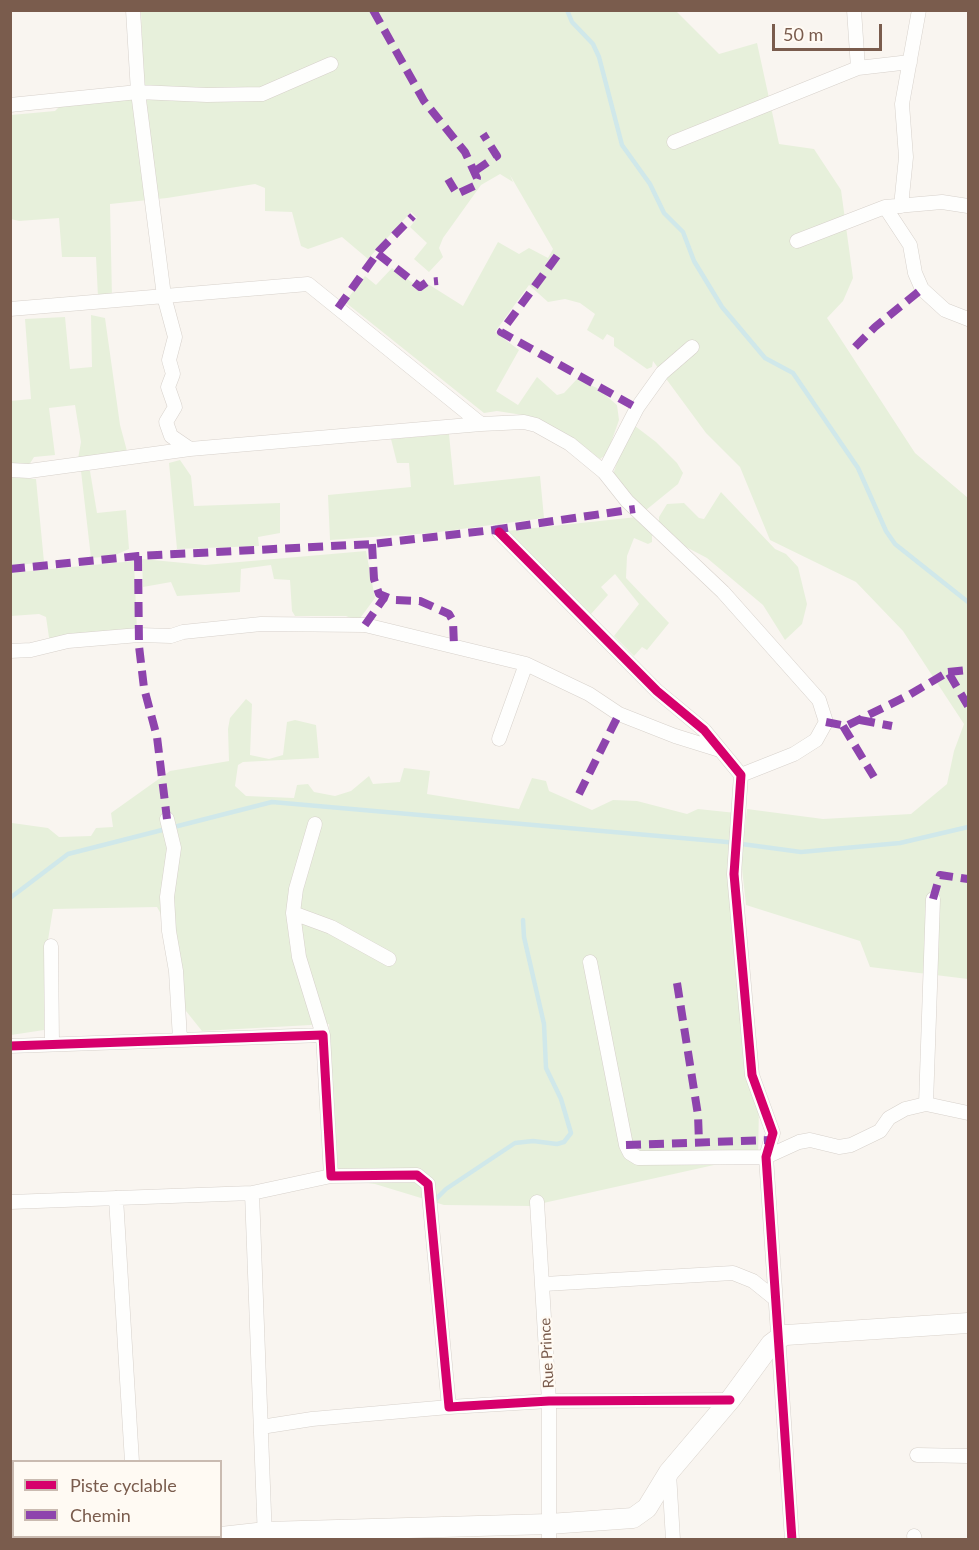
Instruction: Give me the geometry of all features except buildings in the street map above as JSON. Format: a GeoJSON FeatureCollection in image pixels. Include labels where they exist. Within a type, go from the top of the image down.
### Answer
{"type":"FeatureCollection","features":[{"type":"Feature","properties":{"kind":"street"},"geometry":{"type":"LineString","coordinates":[[133,10],[138,92],[164,296],[175,337],[170,360],[173,374],[168,387],[175,407],[166,422],[171,436],[190,449]]}},
{"type":"Feature","properties":{"kind":"street"},"geometry":{"type":"LineString","coordinates":[[854,10],[858,68]]}},
{"type":"Feature","properties":{"kind":"street"},"geometry":{"type":"LineString","coordinates":[[901,206],[906,157],[902,104],[919,10]]}},
{"type":"Feature","properties":{"kind":"street"},"geometry":{"type":"LineString","coordinates":[[674,142],[858,68],[910,62]]}},
{"type":"Feature","properties":{"kind":"street"},"geometry":{"type":"LineString","coordinates":[[10,105],[138,92],[207,95],[262,94],[331,64]]}},
{"type":"Feature","properties":{"kind":"street"},"geometry":{"type":"LineString","coordinates":[[797,241],[885,207],[942,202],[969,206]]}},
{"type":"Feature","properties":{"kind":"street"},"geometry":{"type":"LineString","coordinates":[[885,207],[910,245],[915,273],[922,289],[945,310],[969,319]]}},
{"type":"Feature","properties":{"kind":"street"},"geometry":{"type":"LineString","coordinates":[[10,309],[309,285],[481,424]]}},
{"type":"Feature","properties":{"kind":"street"},"geometry":{"type":"LineString","coordinates":[[604,472],[637,408],[662,373],[692,346]]}},
{"type":"Feature","properties":{"kind":"street"},"geometry":{"type":"LineString","coordinates":[[10,470],[29,471],[190,449],[481,424],[524,422],[536,425],[570,444],[604,472],[627,501],[723,592],[819,700],[826,722],[816,740],[794,754],[741,775]]}},
{"type":"Feature","properties":{"kind":"street"},"geometry":{"type":"LineString","coordinates":[[499,532],[657,691],[704,730],[741,775],[739,830],[734,874],[752,1075],[773,1133],[766,1157],[792,1539]]}},
{"type":"Feature","properties":{"kind":"street"},"geometry":{"type":"LineString","coordinates":[[10,651],[31,650],[69,641],[139,635],[171,636],[183,632],[261,624],[365,625],[526,664],[589,694],[619,714],[675,736],[720,750]]}},
{"type":"Feature","properties":{"kind":"street"},"geometry":{"type":"LineString","coordinates":[[499,739],[526,664]]}},
{"type":"Feature","properties":{"kind":"street"},"geometry":{"type":"LineString","coordinates":[[167,819],[174,848],[167,897],[169,931],[176,971],[180,1039]]}},
{"type":"Feature","properties":{"kind":"street"},"geometry":{"type":"LineString","coordinates":[[315,824],[296,889],[293,913],[299,957],[322,1035],[331,1176]]}},
{"type":"Feature","properties":{"kind":"street"},"geometry":{"type":"LineString","coordinates":[[926,1104],[933,899]]}},
{"type":"Feature","properties":{"kind":"street"},"geometry":{"type":"LineString","coordinates":[[293,913],[331,927],[389,959]]}},
{"type":"Feature","properties":{"kind":"street"},"geometry":{"type":"LineString","coordinates":[[51,946],[52,1044]]}},
{"type":"Feature","properties":{"kind":"street"},"geometry":{"type":"LineString","coordinates":[[590,962],[626,1145],[630,1153],[638,1158],[645,1160],[766,1157],[799,1142],[810,1140],[839,1147],[851,1145],[880,1131],[889,1118],[905,1109],[926,1104],[969,1113]]}},
{"type":"Feature","properties":{"kind":"street"},"geometry":{"type":"LineString","coordinates":[[10,1046],[322,1035]]}},
{"type":"Feature","properties":{"kind":"street"},"geometry":{"type":"LineString","coordinates":[[10,1202],[252,1193],[331,1176],[417,1175],[428,1184],[449,1407]]}},
{"type":"Feature","properties":{"kind":"street"},"geometry":{"type":"LineString","coordinates":[[252,1193],[266,1536]]}},
{"type":"Feature","properties":{"kind":"street"},"geometry":{"type":"LineString","coordinates":[[116,1197],[132,1460]]}},
{"type":"Feature","properties":{"kind":"street","name":"Rue Prince"},"geometry":{"type":"LineString","coordinates":[[537,1202],[544,1284],[549,1401],[549,1532]]}},
{"type":"Feature","properties":{"kind":"street"},"geometry":{"type":"LineString","coordinates":[[544,1284],[733,1273],[753,1281],[774,1298]]}},
{"type":"Feature","properties":{"kind":"street"},"geometry":{"type":"LineString","coordinates":[[222,1538],[549,1532],[633,1518],[647,1508],[669,1472],[730,1400],[771,1344],[779,1338],[798,1334],[969,1323]]}},
{"type":"Feature","properties":{"kind":"street"},"geometry":{"type":"LineString","coordinates":[[261,1426],[312,1419],[449,1407],[549,1401],[730,1400]]}},
{"type":"Feature","properties":{"kind":"street"},"geometry":{"type":"LineString","coordinates":[[917,1455],[969,1456]]}},
{"type":"Feature","properties":{"kind":"street"},"geometry":{"type":"LineString","coordinates":[[669,1472],[673,1539]]}},
{"type":"Feature","properties":{"kind":"street"},"geometry":{"type":"LineString","coordinates":[[194,1539],[218,1538]]}},
{"type":"Feature","properties":{"kind":"green space"},"geometry":{"type":"Polygon","coordinates":[[[141,11],[676,11],[719,54],[757,43],[779,144],[814,149],[841,190],[853,278],[843,301],[827,318],[915,453],[968,498],[968,979],[870,967],[860,941],[746,905],[741,860],[747,809],[823,819],[911,814],[947,784],[954,751],[964,724],[903,631],[856,582],[770,540],[740,467],[706,433],[653,361],[652,367],[647,369],[614,346],[614,338],[607,334],[603,340],[587,330],[595,314],[580,303],[565,299],[548,302],[529,285],[495,332],[519,350],[496,391],[518,405],[537,377],[557,395],[564,393],[577,379],[597,388],[617,405],[619,420],[607,454],[600,459],[576,440],[529,416],[497,411],[484,413],[345,302],[365,276],[376,285],[392,268],[417,286],[428,284],[463,306],[498,242],[519,254],[529,248],[548,258],[553,249],[510,175],[513,182],[500,174],[481,185],[443,238],[439,248],[443,257],[429,272],[414,259],[427,243],[410,227],[417,218],[411,212],[368,259],[342,237],[308,249],[301,246],[292,212],[265,211],[265,188],[255,184],[167,198],[110,204],[112,298],[98,297],[96,257],[62,257],[59,218],[19,221],[11,219],[11,115],[55,111],[63,103],[133,96],[143,78],[141,11]]]}},
{"type":"Feature","properties":{"kind":"green space"},"geometry":{"type":"Polygon","coordinates":[[[91,315],[105,318],[120,425],[127,451],[78,459],[81,442],[75,405],[49,408],[55,455],[34,457],[29,465],[11,465],[11,401],[31,399],[25,319],[65,317],[70,369],[92,367],[91,315]]]}},
{"type":"Feature","properties":{"kind":"green space"},"geometry":{"type":"Polygon","coordinates":[[[635,426],[656,442],[677,463],[683,473],[678,484],[646,510],[634,502],[613,475],[620,452],[635,426]]]}},
{"type":"Feature","properties":{"kind":"green space"},"geometry":{"type":"Polygon","coordinates":[[[449,434],[454,485],[540,476],[544,518],[431,533],[330,540],[328,495],[411,487],[409,463],[397,463],[391,439],[449,434]]]}},
{"type":"Feature","properties":{"kind":"green space"},"geometry":{"type":"Polygon","coordinates":[[[180,460],[191,476],[194,506],[280,503],[280,533],[258,537],[259,546],[177,549],[169,463],[180,460]]]}},
{"type":"Feature","properties":{"kind":"green space"},"geometry":{"type":"Polygon","coordinates":[[[81,471],[90,471],[97,513],[126,510],[129,549],[113,556],[91,558],[81,471]]]}},
{"type":"Feature","properties":{"kind":"green space"},"geometry":{"type":"Polygon","coordinates":[[[11,477],[36,479],[44,562],[11,566],[11,477]]]}},
{"type":"Feature","properties":{"kind":"green space"},"geometry":{"type":"Polygon","coordinates":[[[721,492],[775,549],[786,554],[798,567],[807,604],[802,624],[785,640],[763,605],[707,558],[686,547],[659,522],[659,517],[667,504],[684,503],[699,518],[704,519],[721,492]]]}},
{"type":"Feature","properties":{"kind":"green space"},"geometry":{"type":"Polygon","coordinates":[[[637,517],[652,535],[652,542],[648,544],[634,538],[627,556],[626,578],[669,623],[647,650],[642,647],[634,656],[614,636],[639,604],[615,574],[601,587],[608,595],[591,614],[506,531],[637,517]]]}},
{"type":"Feature","properties":{"kind":"green space"},"geometry":{"type":"Polygon","coordinates":[[[366,551],[375,598],[358,621],[346,616],[295,616],[292,611],[290,580],[274,579],[271,565],[241,569],[240,592],[177,596],[171,582],[143,587],[142,559],[205,565],[366,551]]]}},
{"type":"Feature","properties":{"kind":"green space"},"geometry":{"type":"Polygon","coordinates":[[[134,561],[137,631],[50,644],[46,617],[39,614],[11,616],[10,573],[134,561]]]}},
{"type":"Feature","properties":{"kind":"green space"},"geometry":{"type":"Polygon","coordinates":[[[246,699],[252,704],[250,755],[269,759],[283,755],[287,722],[295,720],[316,725],[319,758],[243,762],[238,765],[235,786],[246,796],[294,798],[297,785],[308,784],[314,792],[335,796],[351,791],[369,776],[373,784],[400,782],[404,768],[430,771],[427,794],[519,809],[532,778],[546,781],[549,791],[592,810],[613,800],[637,801],[687,814],[698,809],[736,813],[734,874],[759,1103],[758,1164],[723,1163],[530,1206],[444,1205],[375,1184],[343,1180],[338,1168],[329,1024],[202,1031],[182,1006],[179,946],[157,907],[53,909],[48,940],[44,1030],[11,1035],[12,823],[48,828],[59,837],[91,836],[96,828],[113,827],[111,813],[170,771],[229,761],[230,718],[246,699]]]}},
{"type":"Feature","properties":{"kind":"waterway"},"geometry":{"type":"LineString","coordinates":[[567,10],[572,22],[593,44],[599,57],[622,145],[650,184],[664,213],[683,232],[694,261],[722,307],[765,358],[793,373],[858,468],[886,531],[895,544],[968,602]]}},
{"type":"Feature","properties":{"kind":"waterway"},"geometry":{"type":"LineString","coordinates":[[10,898],[68,854],[272,802],[727,842],[801,852],[900,843],[968,827]]}},
{"type":"Feature","properties":{"kind":"waterway"},"geometry":{"type":"LineString","coordinates":[[433,1202],[446,1189],[515,1143],[533,1141],[557,1144],[564,1142],[571,1133],[561,1099],[546,1068],[544,1024],[524,937],[523,920]]}},
{"type":"Feature","properties":{"kind":"marked path"},"geometry":{"type":"LineString","coordinates":[[373,10],[424,101],[465,152],[477,178],[474,186],[457,194],[448,179]]}},
{"type":"Feature","properties":{"kind":"marked path"},"geometry":{"type":"LineString","coordinates":[[475,171],[497,156],[483,134]]}},
{"type":"Feature","properties":{"kind":"marked path"},"geometry":{"type":"LineString","coordinates":[[338,308],[379,251],[413,216]]}},
{"type":"Feature","properties":{"kind":"marked path"},"geometry":{"type":"LineString","coordinates":[[378,254],[420,287],[427,282],[438,281]]}},
{"type":"Feature","properties":{"kind":"marked path"},"geometry":{"type":"LineString","coordinates":[[557,256],[501,332],[637,408]]}},
{"type":"Feature","properties":{"kind":"marked path"},"geometry":{"type":"LineString","coordinates":[[855,347],[875,327],[922,289]]}},
{"type":"Feature","properties":{"kind":"marked path"},"geometry":{"type":"LineString","coordinates":[[493,530],[635,509]]}},
{"type":"Feature","properties":{"kind":"marked path"},"geometry":{"type":"LineString","coordinates":[[10,569],[138,556],[372,544],[493,530],[499,532]]}},
{"type":"Feature","properties":{"kind":"marked path"},"geometry":{"type":"LineString","coordinates":[[372,544],[374,579],[379,594],[394,600],[420,601],[449,614],[453,621],[454,646]]}},
{"type":"Feature","properties":{"kind":"marked path"},"geometry":{"type":"LineString","coordinates":[[138,556],[139,646],[144,688],[157,737],[167,819]]}},
{"type":"Feature","properties":{"kind":"marked path"},"geometry":{"type":"LineString","coordinates":[[365,625],[384,598]]}},
{"type":"Feature","properties":{"kind":"marked path"},"geometry":{"type":"LineString","coordinates":[[948,672],[968,670]]}},
{"type":"Feature","properties":{"kind":"marked path"},"geometry":{"type":"LineString","coordinates":[[826,722],[846,726],[909,695],[948,672],[968,706]]}},
{"type":"Feature","properties":{"kind":"marked path"},"geometry":{"type":"LineString","coordinates":[[579,794],[619,714]]}},
{"type":"Feature","properties":{"kind":"marked path"},"geometry":{"type":"LineString","coordinates":[[860,720],[892,726]]}},
{"type":"Feature","properties":{"kind":"marked path"},"geometry":{"type":"LineString","coordinates":[[843,726],[874,777]]}},
{"type":"Feature","properties":{"kind":"marked path"},"geometry":{"type":"LineString","coordinates":[[933,899],[940,875],[968,879]]}},
{"type":"Feature","properties":{"kind":"marked path"},"geometry":{"type":"LineString","coordinates":[[677,983],[698,1115],[699,1142]]}},
{"type":"Feature","properties":{"kind":"marked path"},"geometry":{"type":"LineString","coordinates":[[626,1145],[772,1140]]}},
{"type":"Feature","properties":{"kind":"cycle path"},"geometry":{"type":"LineString","coordinates":[[499,532],[657,691],[704,730],[741,775],[734,874],[752,1075],[773,1133],[766,1157],[792,1540]]}},
{"type":"Feature","properties":{"kind":"cycle path"},"geometry":{"type":"LineString","coordinates":[[10,1046],[323,1035],[331,1176],[417,1175],[428,1184],[449,1407],[549,1401],[730,1400]]}}]}
